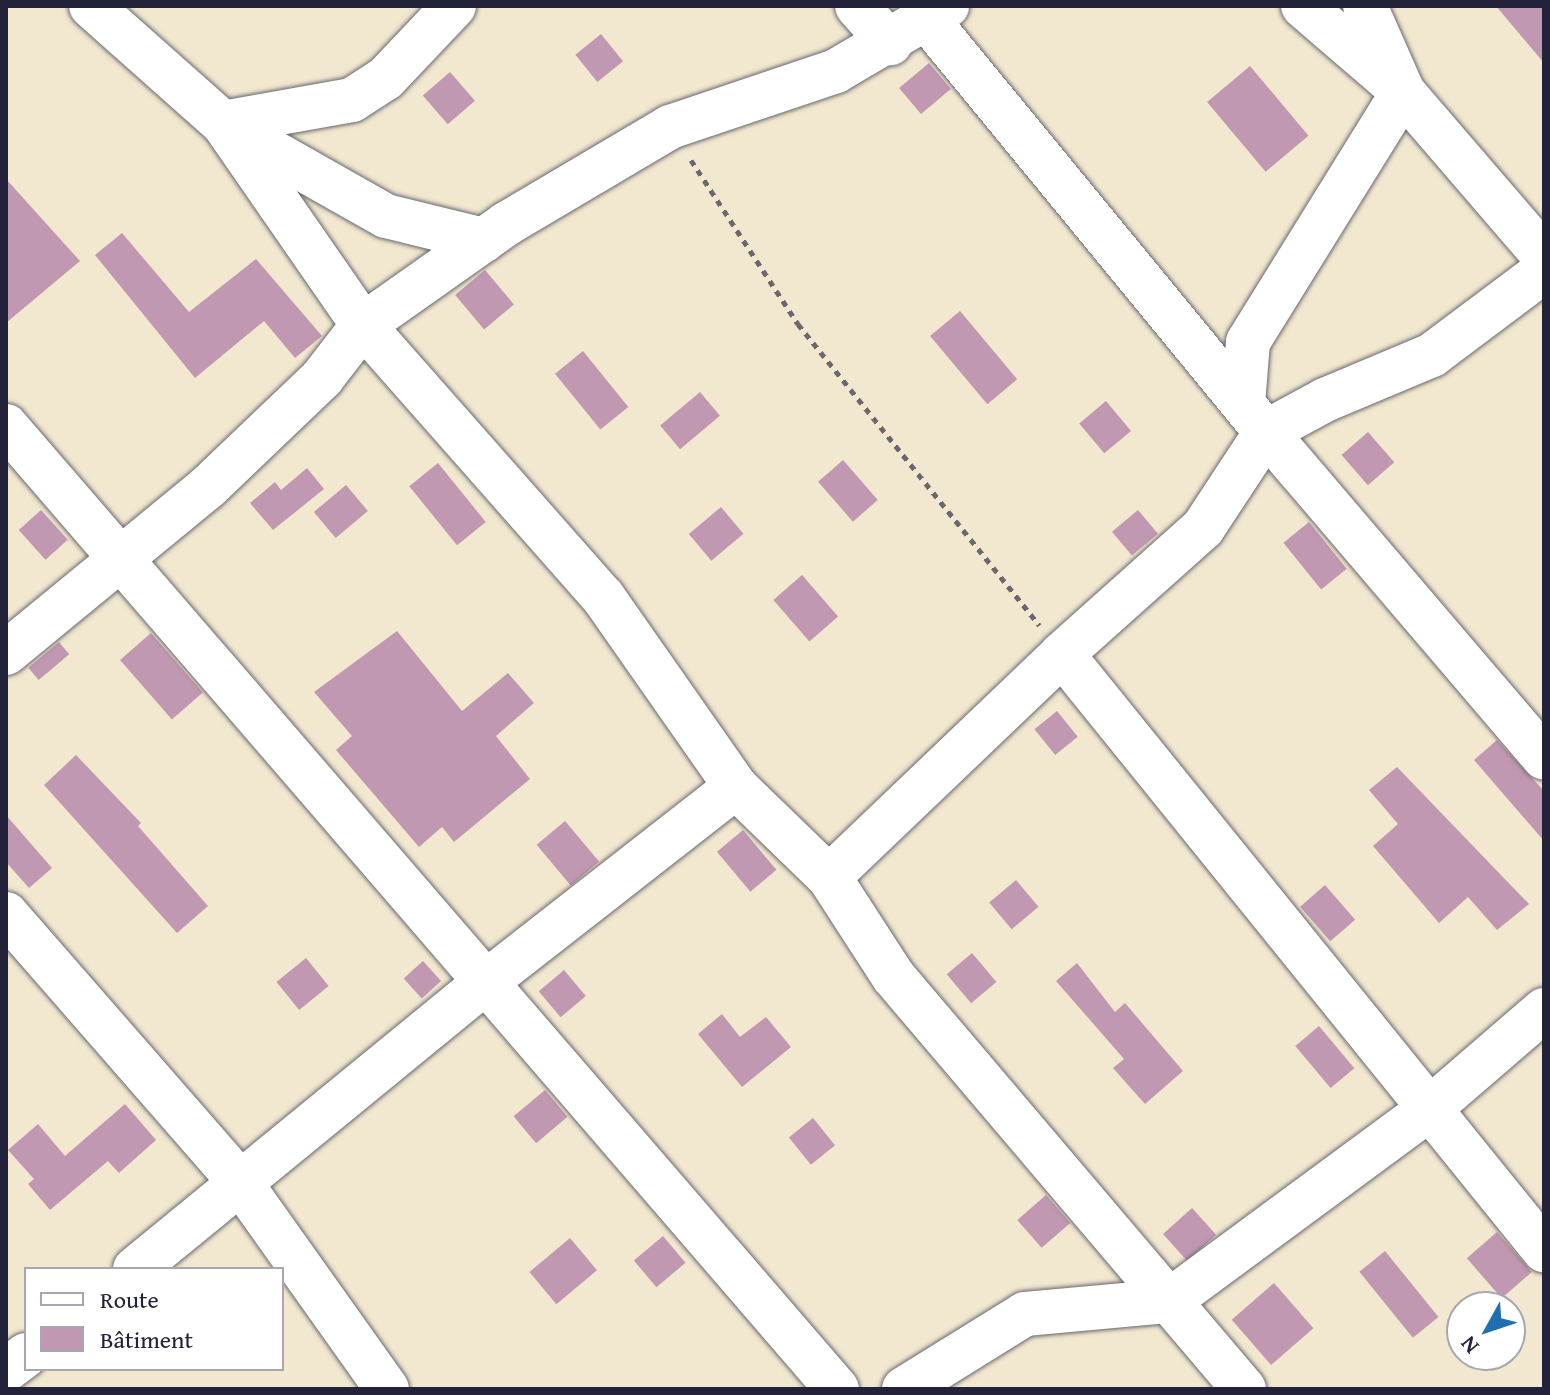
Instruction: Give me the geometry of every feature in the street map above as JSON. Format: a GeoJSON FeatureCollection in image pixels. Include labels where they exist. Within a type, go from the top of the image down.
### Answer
{"type":"FeatureCollection","features":[{"type":"Feature","properties":{"kind":"street"},"geometry":{"type":"LineString","coordinates":[[91,6],[223,123],[386,216],[484,240]]}},
{"type":"Feature","properties":{"kind":"street"},"geometry":{"type":"LineString","coordinates":[[223,123],[352,100],[386,78],[454,6]]}},
{"type":"Feature","properties":{"kind":"street"},"geometry":{"type":"LineString","coordinates":[[857,6],[890,43]]}},
{"type":"Feature","properties":{"kind":"street"},"geometry":{"type":"LineString","coordinates":[[1303,6],[1403,92],[1544,256]]}},
{"type":"Feature","properties":{"kind":"street"},"geometry":{"type":"LineString","coordinates":[[1365,6],[1403,92]]}},
{"type":"Feature","properties":{"kind":"street"},"geometry":{"type":"LineString","coordinates":[[6,653],[121,560],[322,378],[363,325],[484,240],[670,127],[836,71],[890,43],[937,12],[1255,418],[1544,757]]}},
{"type":"Feature","properties":{"kind":"street"},"geometry":{"type":"LineString","coordinates":[[829,877],[1062,654],[1203,528],[1255,418],[1248,342],[1403,92]]}},
{"type":"Feature","properties":{"kind":"street"},"geometry":{"type":"LineString","coordinates":[[223,123],[363,325],[603,597],[736,787],[829,877],[893,976],[1244,1389]]}},
{"type":"Feature","properties":{"kind":"street"},"geometry":{"type":"LineString","coordinates":[[1255,418],[1325,400],[1432,355],[1544,271]]}},
{"type":"Feature","properties":{"kind":"street"},"geometry":{"type":"LineString","coordinates":[[6,426],[837,1389]]}},
{"type":"Feature","properties":{"kind":"street"},"geometry":{"type":"LineString","coordinates":[[1062,654],[1427,1111],[1544,1250]]}},
{"type":"Feature","properties":{"kind":"street"},"geometry":{"type":"LineString","coordinates":[[138,1267],[242,1185],[486,982],[736,787]]}},
{"type":"Feature","properties":{"kind":"street"},"geometry":{"type":"LineString","coordinates":[[6,914],[242,1185],[387,1389]]}},
{"type":"Feature","properties":{"kind":"street"},"geometry":{"type":"LineString","coordinates":[[904,1389],[1025,1314],[1169,1301],[1427,1111],[1544,1010]]}},
{"type":"Feature","properties":{"kind":"street"},"geometry":{"type":"LineString","coordinates":[[6,1370],[24,1356]]}},
{"type":"Feature","properties":{"kind":"path"},"geometry":{"type":"LineString","coordinates":[[670,127],[798,324],[1062,654]]}},
{"type":"Feature","properties":{"kind":"building"},"geometry":{"type":"Polygon","coordinates":[[[1496,6],[1544,6],[1544,63],[1496,6]]]}},
{"type":"Feature","properties":{"kind":"building"},"geometry":{"type":"Polygon","coordinates":[[[601,34],[623,61],[597,82],[575,55],[601,34]]]}},
{"type":"Feature","properties":{"kind":"building"},"geometry":{"type":"Polygon","coordinates":[[[929,63],[951,89],[921,114],[899,88],[929,63]]]}},
{"type":"Feature","properties":{"kind":"building"},"geometry":{"type":"Polygon","coordinates":[[[1250,66],[1308,136],[1266,172],[1207,102],[1250,66]]]}},
{"type":"Feature","properties":{"kind":"building"},"geometry":{"type":"Polygon","coordinates":[[[450,72],[475,101],[448,124],[423,96],[450,72]]]}},
{"type":"Feature","properties":{"kind":"building"},"geometry":{"type":"Polygon","coordinates":[[[6,179],[80,261],[6,323],[6,179]]]}},
{"type":"Feature","properties":{"kind":"building"},"geometry":{"type":"Polygon","coordinates":[[[122,233],[189,312],[256,259],[322,336],[295,358],[264,321],[195,378],[95,255],[122,233]]]}},
{"type":"Feature","properties":{"kind":"building"},"geometry":{"type":"Polygon","coordinates":[[[485,270],[514,304],[484,330],[455,295],[485,270]]]}},
{"type":"Feature","properties":{"kind":"building"},"geometry":{"type":"Polygon","coordinates":[[[960,311],[1017,379],[987,404],[930,336],[960,311]]]}},
{"type":"Feature","properties":{"kind":"building"},"geometry":{"type":"Polygon","coordinates":[[[583,351],[628,407],[600,430],[555,374],[583,351]]]}},
{"type":"Feature","properties":{"kind":"building"},"geometry":{"type":"Polygon","coordinates":[[[700,392],[720,416],[680,449],[660,425],[700,392]]]}},
{"type":"Feature","properties":{"kind":"building"},"geometry":{"type":"Polygon","coordinates":[[[1106,401],[1131,431],[1104,453],[1079,423],[1106,401]]]}},
{"type":"Feature","properties":{"kind":"building"},"geometry":{"type":"Polygon","coordinates":[[[1368,432],[1394,462],[1368,485],[1342,455],[1368,432]]]}},
{"type":"Feature","properties":{"kind":"building"},"geometry":{"type":"Polygon","coordinates":[[[843,460],[878,500],[853,522],[818,482],[843,460]]]}},
{"type":"Feature","properties":{"kind":"building"},"geometry":{"type":"Polygon","coordinates":[[[438,463],[486,522],[457,545],[409,486],[438,463]]]}},
{"type":"Feature","properties":{"kind":"building"},"geometry":{"type":"Polygon","coordinates":[[[307,468],[324,489],[273,530],[250,503],[275,482],[281,490],[307,468]]]}},
{"type":"Feature","properties":{"kind":"building"},"geometry":{"type":"Polygon","coordinates":[[[346,485],[368,511],[336,538],[314,512],[346,485]]]}},
{"type":"Feature","properties":{"kind":"building"},"geometry":{"type":"Polygon","coordinates":[[[721,507],[743,534],[711,561],[689,534],[721,507]]]}},
{"type":"Feature","properties":{"kind":"building"},"geometry":{"type":"Polygon","coordinates":[[[41,510],[68,540],[45,560],[19,530],[41,510]]]}},
{"type":"Feature","properties":{"kind":"building"},"geometry":{"type":"Polygon","coordinates":[[[1138,510],[1158,534],[1132,556],[1112,532],[1138,510]]]}},
{"type":"Feature","properties":{"kind":"building"},"geometry":{"type":"Polygon","coordinates":[[[1309,522],[1347,569],[1321,589],[1283,543],[1309,522]]]}},
{"type":"Feature","properties":{"kind":"building"},"geometry":{"type":"Polygon","coordinates":[[[802,575],[838,617],[809,641],[773,600],[802,575]]]}},
{"type":"Feature","properties":{"kind":"building"},"geometry":{"type":"Polygon","coordinates":[[[397,631],[462,711],[508,673],[534,703],[496,736],[530,779],[454,842],[442,827],[419,847],[336,750],[352,736],[314,692],[397,631]]]}},
{"type":"Feature","properties":{"kind":"building"},"geometry":{"type":"Polygon","coordinates":[[[151,633],[203,693],[172,720],[120,660],[151,633]]]}},
{"type":"Feature","properties":{"kind":"building"},"geometry":{"type":"Polygon","coordinates":[[[59,642],[69,654],[39,680],[28,668],[59,642]]]}},
{"type":"Feature","properties":{"kind":"building"},"geometry":{"type":"Polygon","coordinates":[[[1057,711],[1078,737],[1055,755],[1034,729],[1057,711]]]}},
{"type":"Feature","properties":{"kind":"building"},"geometry":{"type":"Polygon","coordinates":[[[1497,740],[1544,791],[1544,841],[1474,760],[1497,740]]]}},
{"type":"Feature","properties":{"kind":"building"},"geometry":{"type":"Polygon","coordinates":[[[76,755],[141,823],[138,826],[208,906],[177,933],[44,785],[76,755]]]}},
{"type":"Feature","properties":{"kind":"building"},"geometry":{"type":"Polygon","coordinates":[[[1397,767],[1529,904],[1497,930],[1468,897],[1439,923],[1373,846],[1398,824],[1369,790],[1397,767]]]}},
{"type":"Feature","properties":{"kind":"building"},"geometry":{"type":"Polygon","coordinates":[[[6,815],[52,868],[29,888],[6,862],[6,815]]]}},
{"type":"Feature","properties":{"kind":"building"},"geometry":{"type":"Polygon","coordinates":[[[565,821],[599,862],[571,885],[537,845],[565,821]]]}},
{"type":"Feature","properties":{"kind":"building"},"geometry":{"type":"Polygon","coordinates":[[[743,830],[776,870],[750,892],[717,852],[743,830]]]}},
{"type":"Feature","properties":{"kind":"building"},"geometry":{"type":"Polygon","coordinates":[[[1016,880],[1038,907],[1012,929],[989,902],[1016,880]]]}},
{"type":"Feature","properties":{"kind":"building"},"geometry":{"type":"Polygon","coordinates":[[[1325,885],[1355,920],[1330,941],[1300,907],[1325,885]]]}},
{"type":"Feature","properties":{"kind":"building"},"geometry":{"type":"Polygon","coordinates":[[[972,953],[996,982],[971,1003],[947,974],[972,953]]]}},
{"type":"Feature","properties":{"kind":"building"},"geometry":{"type":"Polygon","coordinates":[[[306,958],[329,986],[299,1010],[276,982],[306,958]]]}},
{"type":"Feature","properties":{"kind":"building"},"geometry":{"type":"Polygon","coordinates":[[[423,961],[441,981],[422,998],[404,978],[423,961]]]}},
{"type":"Feature","properties":{"kind":"building"},"geometry":{"type":"Polygon","coordinates":[[[1077,963],[1115,1012],[1125,1003],[1183,1071],[1145,1104],[1113,1068],[1124,1059],[1056,981],[1077,963]]]}},
{"type":"Feature","properties":{"kind":"building"},"geometry":{"type":"Polygon","coordinates":[[[564,970],[586,996],[561,1017],[539,991],[564,970]]]}},
{"type":"Feature","properties":{"kind":"building"},"geometry":{"type":"Polygon","coordinates":[[[722,1014],[740,1037],[766,1017],[791,1047],[742,1087],[698,1034],[722,1014]]]}},
{"type":"Feature","properties":{"kind":"building"},"geometry":{"type":"Polygon","coordinates":[[[1319,1026],[1354,1068],[1331,1088],[1295,1046],[1319,1026]]]}},
{"type":"Feature","properties":{"kind":"building"},"geometry":{"type":"Polygon","coordinates":[[[545,1090],[567,1117],[536,1143],[514,1116],[545,1090]]]}},
{"type":"Feature","properties":{"kind":"building"},"geometry":{"type":"Polygon","coordinates":[[[125,1104],[156,1140],[119,1173],[108,1161],[50,1210],[28,1184],[34,1179],[8,1150],[38,1124],[65,1156],[125,1104]]]}},
{"type":"Feature","properties":{"kind":"building"},"geometry":{"type":"Polygon","coordinates":[[[813,1118],[835,1145],[811,1165],[789,1138],[813,1118]]]}},
{"type":"Feature","properties":{"kind":"building"},"geometry":{"type":"Polygon","coordinates":[[[1046,1195],[1070,1223],[1042,1248],[1017,1220],[1046,1195]]]}},
{"type":"Feature","properties":{"kind":"building"},"geometry":{"type":"Polygon","coordinates":[[[1192,1208],[1216,1235],[1187,1261],[1163,1234],[1192,1208]]]}},
{"type":"Feature","properties":{"kind":"building"},"geometry":{"type":"Polygon","coordinates":[[[1497,1232],[1532,1272],[1510,1291],[1495,1291],[1467,1258],[1497,1232]]]}},
{"type":"Feature","properties":{"kind":"building"},"geometry":{"type":"Polygon","coordinates":[[[663,1236],[685,1263],[656,1287],[634,1260],[663,1236]]]}},
{"type":"Feature","properties":{"kind":"building"},"geometry":{"type":"Polygon","coordinates":[[[570,1238],[597,1270],[556,1304],[529,1272],[570,1238]]]}},
{"type":"Feature","properties":{"kind":"building"},"geometry":{"type":"Polygon","coordinates":[[[1385,1251],[1438,1317],[1413,1338],[1359,1272],[1385,1251]]]}},
{"type":"Feature","properties":{"kind":"building"},"geometry":{"type":"Polygon","coordinates":[[[1274,1283],[1313,1328],[1271,1365],[1232,1320],[1274,1283]]]}}]}
